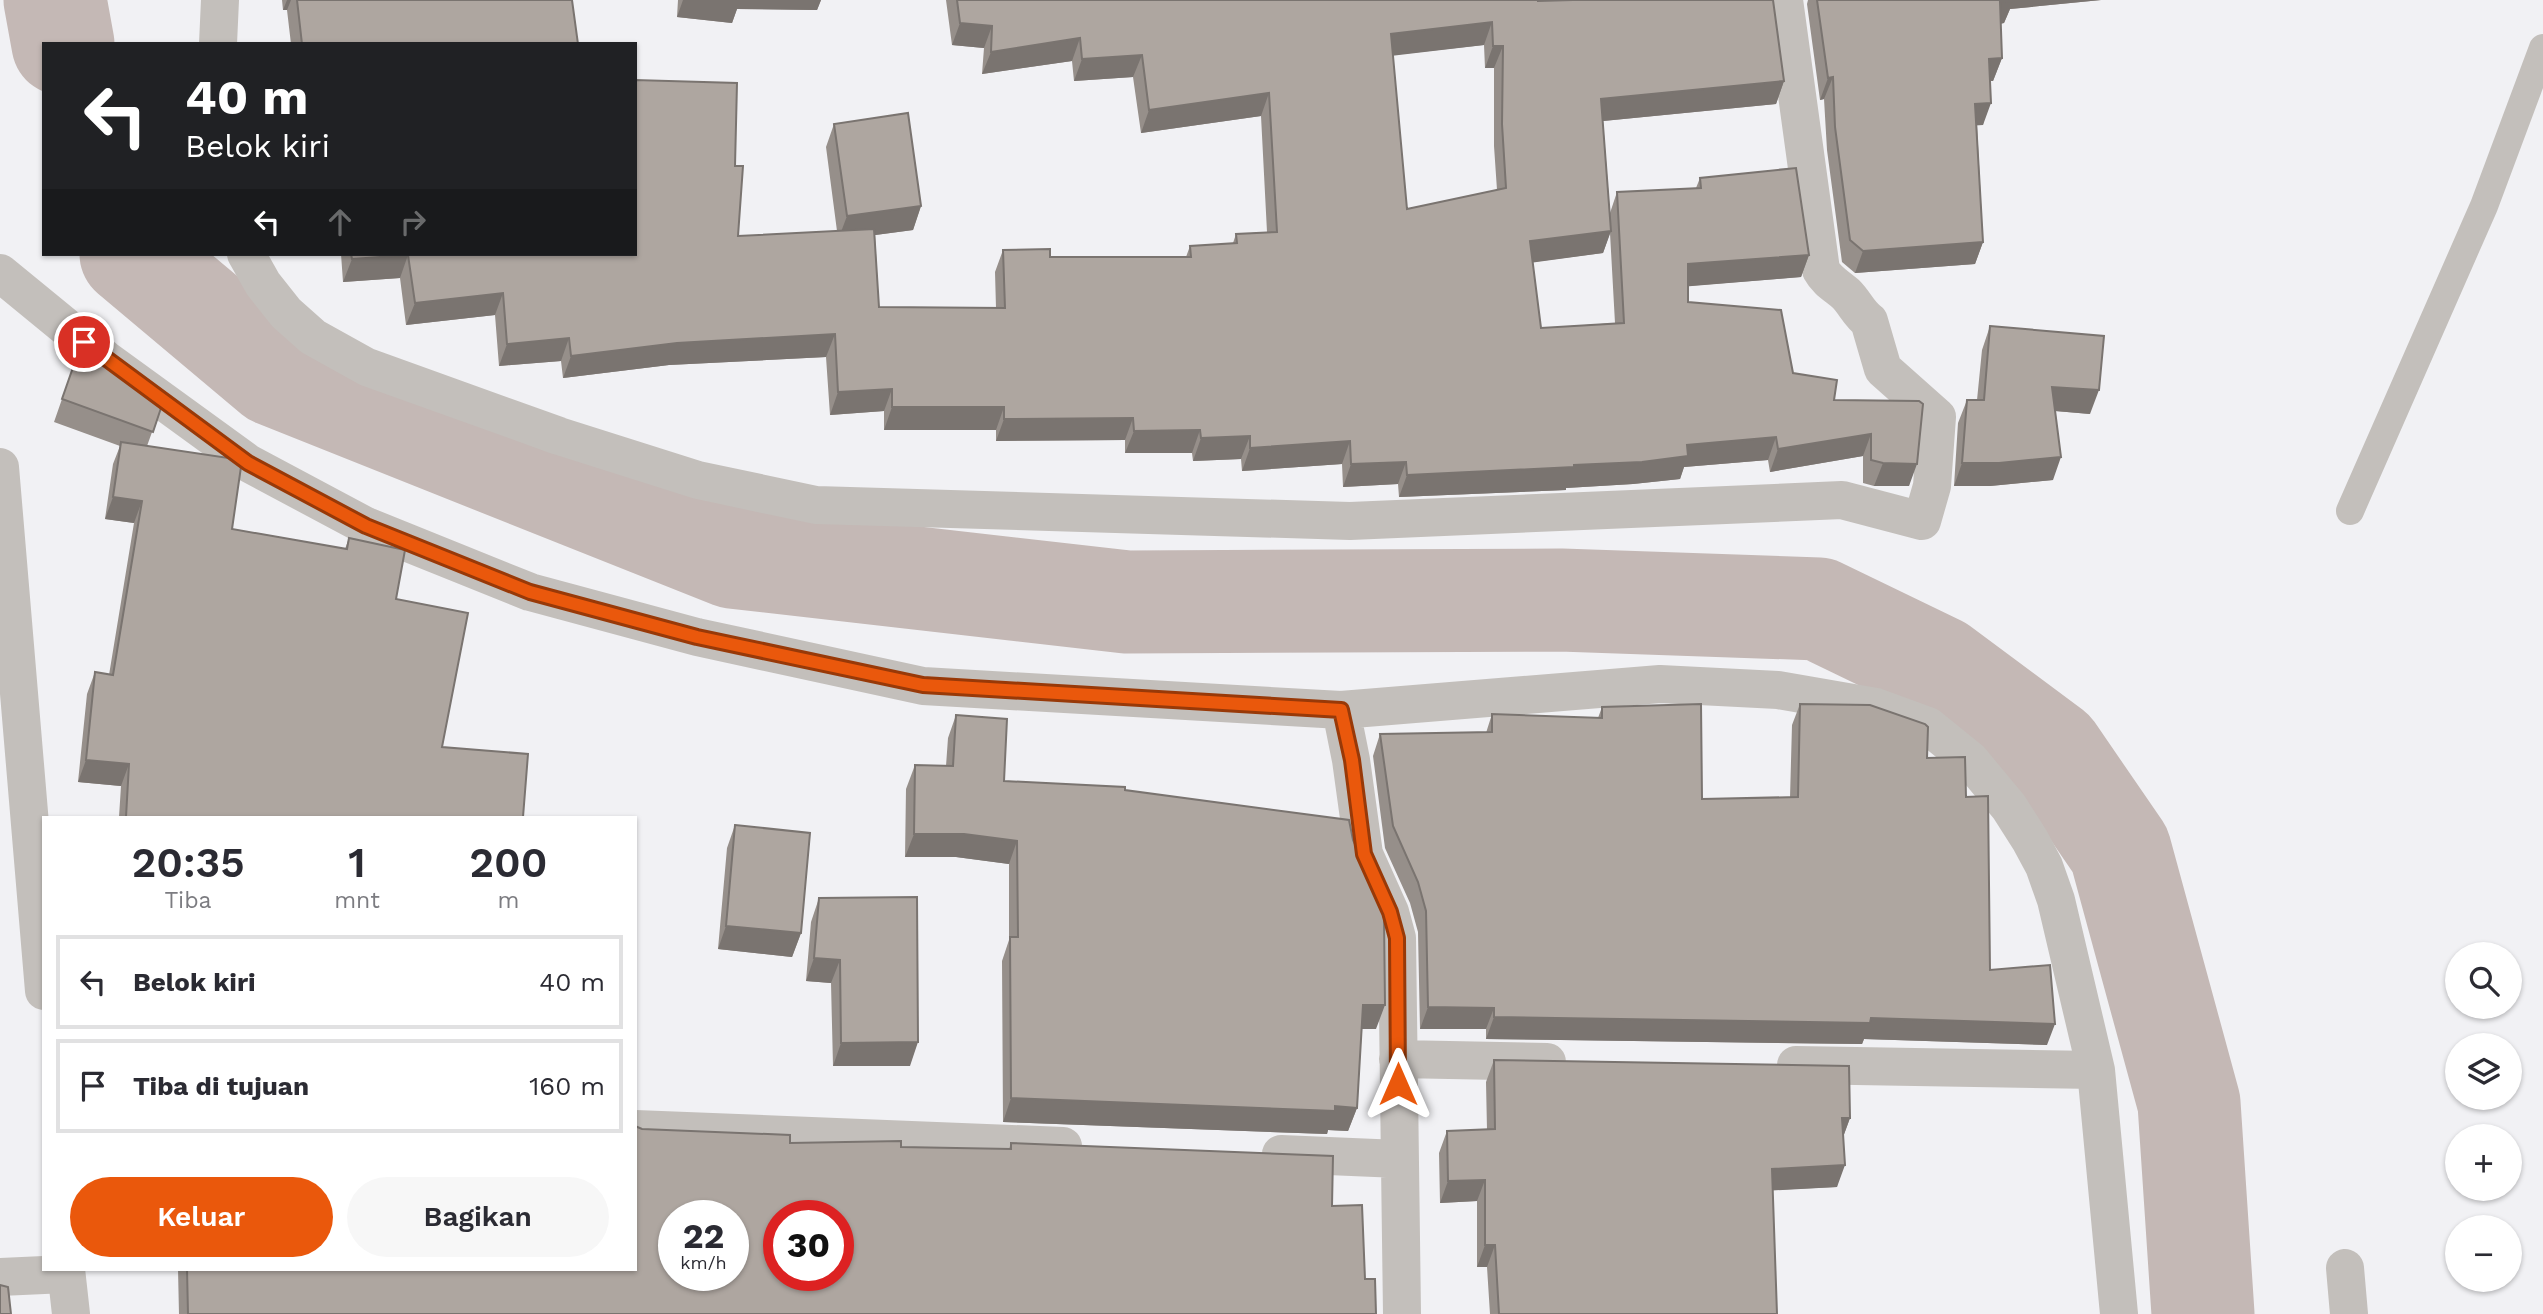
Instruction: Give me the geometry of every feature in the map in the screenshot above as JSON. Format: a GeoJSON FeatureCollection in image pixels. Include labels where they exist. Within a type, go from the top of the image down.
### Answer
{"type":"FeatureCollection","features":[{"type":"Feature","properties":{"kind":"street"},"geometry":{"type":"LineString","coordinates":[[218,42],[220,0]]}},
{"type":"Feature","properties":{"kind":"street"},"geometry":{"type":"LineString","coordinates":[[248,256],[263,284],[286,313],[313,337],[368,368],[559,436],[686,476],[816,505],[1350,521],[1842,500],[1922,521],[1932,486],[1937,417],[1883,369],[1869,321],[1821,270],[1783,0]]}},
{"type":"Feature","properties":{"kind":"street"},"geometry":{"type":"LineString","coordinates":[[0,273],[106,359],[248,463],[366,526],[530,592],[697,637],[923,685],[1341,710],[1660,684],[1778,690],[1876,707],[1928,726],[1970,760],[2009,807],[2044,866],[2056,900],[2096,1070],[2119,1314]]}},
{"type":"Feature","properties":{"kind":"street"},"geometry":{"type":"LineString","coordinates":[[0,467],[3,554],[42,970]]}},
{"type":"Feature","properties":{"kind":"street"},"geometry":{"type":"LineString","coordinates":[[1341,710],[1352,760],[1364,854],[1390,912],[1397,938],[1402,1314]]}},
{"type":"Feature","properties":{"kind":"street"},"geometry":{"type":"LineString","coordinates":[[1398,1059],[1580,1062]]}},
{"type":"Feature","properties":{"kind":"street"},"geometry":{"type":"LineString","coordinates":[[1761,1065],[2096,1070]]}},
{"type":"Feature","properties":{"kind":"street"},"geometry":{"type":"LineString","coordinates":[[637,1129],[1094,1147]]}},
{"type":"Feature","properties":{"kind":"street"},"geometry":{"type":"LineString","coordinates":[[1246,1153],[1399,1159]]}},
{"type":"Feature","properties":{"kind":"street"},"geometry":{"type":"LineString","coordinates":[[2345,1268],[2349,1314]]}},
{"type":"Feature","properties":{"kind":"street"},"geometry":{"type":"LineString","coordinates":[[0,1277],[66,1271],[71,1314]]}},
{"type":"Feature","properties":{"kind":"lane"},"geometry":{"type":"LineString","coordinates":[[2350,511],[2484,206],[2543,48]]}},
{"type":"Feature","properties":{"kind":"building"},"geometry":{"type":"Polygon","coordinates":[[[297,0],[572,0],[578,42],[302,42],[297,0]]]}},
{"type":"Feature","properties":{"kind":"building"},"geometry":{"type":"Polygon","coordinates":[[[957,0],[1773,0],[1784,81],[1601,99],[1611,231],[1530,241],[1541,328],[1624,323],[1617,192],[1701,188],[1700,178],[1796,168],[1809,255],[1688,264],[1688,302],[1781,310],[1793,373],[1837,380],[1834,400],[1919,401],[1923,404],[1917,464],[1871,460],[1871,434],[1778,449],[1776,437],[1687,445],[1688,456],[1642,462],[1407,475],[1406,462],[1351,464],[1350,441],[1250,448],[1250,436],[1201,438],[1200,430],[1134,431],[1133,418],[1004,419],[1004,407],[892,407],[892,389],[838,392],[835,334],[677,343],[571,356],[569,338],[507,344],[503,293],[415,303],[408,256],[637,256],[637,80],[737,83],[735,166],[743,166],[738,236],[874,229],[879,307],[1005,308],[1003,250],[1050,249],[1050,257],[1191,257],[1190,246],[1237,243],[1236,234],[1277,232],[1269,93],[1149,110],[1142,55],[1082,59],[1080,38],[991,52],[992,26],[960,23],[957,0]],[[1492,22],[1391,34],[1407,209],[1506,188],[1502,124],[1503,46],[1493,46],[1492,22]]]}},
{"type":"Feature","properties":{"kind":"building"},"geometry":{"type":"Polygon","coordinates":[[[1817,0],[2012,0],[2000,2],[2002,58],[1989,59],[1991,103],[1975,104],[1983,242],[1863,251],[1850,240],[1835,127],[1833,77],[1828,78],[1817,0]]]}},
{"type":"Feature","properties":{"kind":"building"},"geometry":{"type":"Polygon","coordinates":[[[908,113],[921,206],[847,216],[834,124],[908,113]]]}},
{"type":"Feature","properties":{"kind":"building"},"geometry":{"type":"Polygon","coordinates":[[[351,256],[394,256],[352,259],[351,256]]]}},
{"type":"Feature","properties":{"kind":"building"},"geometry":{"type":"Polygon","coordinates":[[[1990,326],[2104,336],[2099,390],[2052,387],[2061,457],[1999,463],[1962,463],[1967,400],[1984,400],[1990,326]]]}},
{"type":"Feature","properties":{"kind":"building"},"geometry":{"type":"Polygon","coordinates":[[[77,356],[131,375],[164,399],[153,432],[62,399],[77,356]]]}},
{"type":"Feature","properties":{"kind":"building"},"geometry":{"type":"Polygon","coordinates":[[[121,442],[242,460],[232,529],[347,549],[349,538],[405,550],[396,599],[468,613],[442,747],[528,754],[523,816],[126,816],[129,764],[86,760],[95,672],[113,675],[142,501],[113,497],[121,442]]]}},
{"type":"Feature","properties":{"kind":"building"},"geometry":{"type":"Polygon","coordinates":[[[1701,704],[1702,799],[1798,797],[1800,704],[1870,705],[1925,724],[1928,727],[1927,758],[1965,757],[1966,797],[1988,796],[1990,970],[2050,965],[2055,1024],[1871,1018],[1870,1023],[1494,1017],[1494,1008],[1428,1007],[1426,911],[1418,882],[1393,826],[1380,734],[1492,732],[1492,714],[1602,718],[1602,707],[1701,704]]]}},
{"type":"Feature","properties":{"kind":"building"},"geometry":{"type":"Polygon","coordinates":[[[956,715],[1007,719],[1004,781],[1125,787],[1125,790],[1349,820],[1353,840],[1378,896],[1384,918],[1385,1005],[1363,1005],[1357,1108],[1335,1106],[1335,1111],[1011,1098],[1010,937],[1018,937],[1017,841],[964,834],[914,834],[915,765],[953,766],[956,715]]]}},
{"type":"Feature","properties":{"kind":"building"},"geometry":{"type":"Polygon","coordinates":[[[735,825],[810,833],[801,933],[726,926],[735,825]]]}},
{"type":"Feature","properties":{"kind":"building"},"geometry":{"type":"Polygon","coordinates":[[[917,897],[918,1042],[841,1043],[840,960],[814,958],[819,898],[917,897]]]}},
{"type":"Feature","properties":{"kind":"building"},"geometry":{"type":"Polygon","coordinates":[[[1494,1060],[1849,1066],[1850,1118],[1842,1118],[1845,1165],[1772,1169],[1777,1314],[1499,1314],[1495,1245],[1485,1245],[1485,1180],[1448,1181],[1447,1131],[1495,1129],[1494,1060]]]}},
{"type":"Feature","properties":{"kind":"building"},"geometry":{"type":"Polygon","coordinates":[[[637,1127],[790,1135],[790,1143],[901,1141],[901,1147],[1011,1149],[1011,1143],[1333,1156],[1332,1206],[1362,1205],[1365,1279],[1375,1279],[1376,1314],[188,1314],[187,1271],[637,1271],[637,1127]]]}},
{"type":"Feature","properties":{"kind":"building"},"geometry":{"type":"Polygon","coordinates":[[[0,1285],[8,1287],[11,1314],[0,1314],[0,1285]]]}},
{"type":"Feature","properties":{"kind":"waterway"},"geometry":{"type":"LineString","coordinates":[[55,0],[63,42]]}},
{"type":"Feature","properties":{"kind":"waterway"},"geometry":{"type":"LineString","coordinates":[[133,256],[275,375],[732,557],[1127,602],[1561,600],[1819,609],[1939,667],[2052,751],[2120,850],[2189,1103],[2203,1314]]}},
{"type":"Feature","properties":{"kind":"route"},"geometry":{"type":"LineString","coordinates":[[84,342],[248,463],[366,526],[530,592],[697,637],[923,685],[1341,710],[1352,760],[1364,854],[1390,912],[1397,938],[1398,1084]]}}]}
